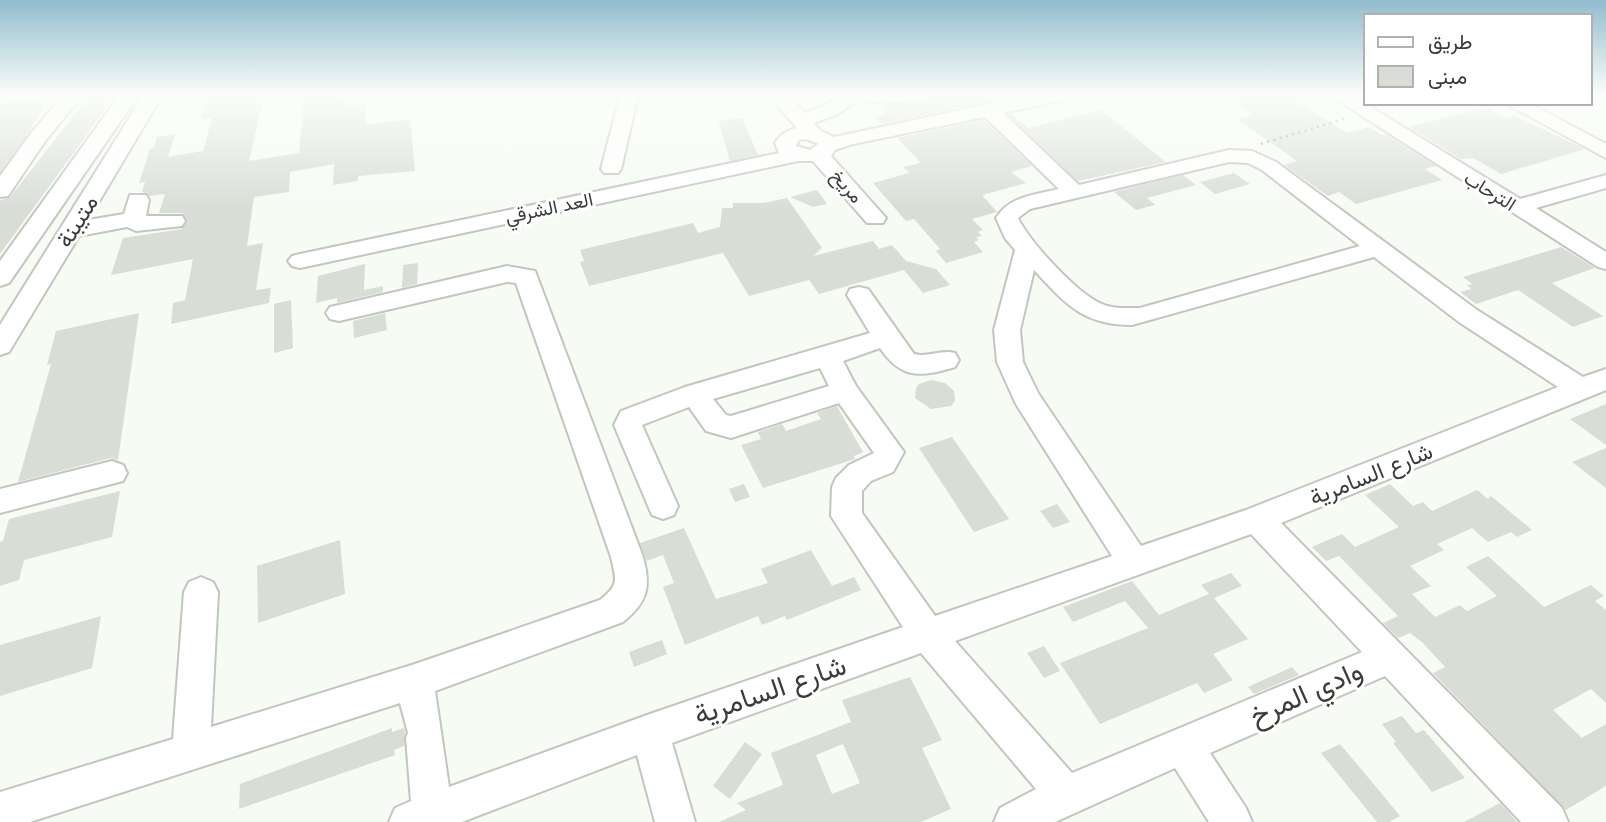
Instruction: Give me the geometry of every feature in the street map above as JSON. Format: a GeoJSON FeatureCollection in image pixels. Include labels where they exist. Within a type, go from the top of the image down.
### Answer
{"type":"FeatureCollection","features":[{"type":"Feature","properties":{"kind":"street","name":"متيبنة"},"geometry":{"type":"LineString","coordinates":[[0,278],[102,134]]}},
{"type":"Feature","properties":{"kind":"street","name":"متيبنة"},"geometry":{"type":"LineString","coordinates":[[0,346],[12,308],[72,230],[130,134]]}},
{"type":"Feature","properties":{"kind":"street"},"geometry":{"type":"LineString","coordinates":[[611,169],[620,134]]}},
{"type":"Feature","properties":{"kind":"street","name":"مريخ"},"geometry":{"type":"LineString","coordinates":[[802,134],[809,140]]}},
{"type":"Feature","properties":{"kind":"street","name":"مريخ"},"geometry":{"type":"LineString","coordinates":[[805,134],[875,218]]}},
{"type":"Feature","properties":{"kind":"street"},"geometry":{"type":"LineString","coordinates":[[809,140],[813,134]]}},
{"type":"Feature","properties":{"kind":"street","name":"العد الشرقي"},"geometry":{"type":"LineString","coordinates":[[300,261],[836,134]]}},
{"type":"Feature","properties":{"kind":"street","name":"العد الشرقي"},"geometry":{"type":"LineString","coordinates":[[809,140],[848,139],[872,134]]}},
{"type":"Feature","properties":{"kind":"street"},"geometry":{"type":"LineString","coordinates":[[1014,134],[1074,192]]}},
{"type":"Feature","properties":{"kind":"street","name":"الترحاب"},"geometry":{"type":"LineString","coordinates":[[1400,134],[1606,262]]}},
{"type":"Feature","properties":{"kind":"street"},"geometry":{"type":"LineString","coordinates":[[1573,134],[1606,152]]}},
{"type":"Feature","properties":{"kind":"street"},"geometry":{"type":"LineString","coordinates":[[0,191],[39,136]]}},
{"type":"Feature","properties":{"kind":"street"},"geometry":{"type":"LineString","coordinates":[[1380,248],[1140,316],[1121,318],[1090,310],[1078,302],[1027,248],[1009,226],[1007,218],[1012,210],[1074,192],[1229,156],[1252,157],[1269,166],[1380,248],[1468,316],[1483,332],[1584,387]]}},
{"type":"Feature","properties":{"kind":"street"},"geometry":{"type":"LineString","coordinates":[[1516,206],[1606,181]]}},
{"type":"Feature","properties":{"kind":"street"},"geometry":{"type":"LineString","coordinates":[[72,230],[136,210],[140,226],[174,221]]}},
{"type":"Feature","properties":{"kind":"street"},"geometry":{"type":"LineString","coordinates":[[1027,248],[1007,330],[1010,362],[1026,397],[1134,563]]}},
{"type":"Feature","properties":{"kind":"street"},"geometry":{"type":"LineString","coordinates":[[0,812],[415,681],[611,611],[624,601],[633,582],[627,556],[526,276],[507,274],[340,313]]}},
{"type":"Feature","properties":{"kind":"street"},"geometry":{"type":"LineString","coordinates":[[859,295],[904,362],[911,366],[946,360]]}},
{"type":"Feature","properties":{"kind":"street"},"geometry":{"type":"LineString","coordinates":[[663,506],[628,425],[631,418],[638,413],[695,394],[886,337]]}},
{"type":"Feature","properties":{"kind":"street"},"geometry":{"type":"LineString","coordinates":[[828,356],[845,391],[889,452],[883,464],[860,473],[847,487],[847,516],[928,635],[1066,795]]}},
{"type":"Feature","properties":{"kind":"street","name":"شارع السامرية"},"geometry":{"type":"LineString","coordinates":[[420,818],[650,732],[1258,519],[1584,387]]}},
{"type":"Feature","properties":{"kind":"street"},"geometry":{"type":"LineString","coordinates":[[695,394],[716,423],[731,427],[845,391]]}},
{"type":"Feature","properties":{"kind":"street"},"geometry":{"type":"LineString","coordinates":[[0,501],[113,473]]}},
{"type":"Feature","properties":{"kind":"street"},"geometry":{"type":"LineString","coordinates":[[1258,519],[1387,657]]}},
{"type":"Feature","properties":{"kind":"street"},"geometry":{"type":"LineString","coordinates":[[191,752],[201,592]]}},
{"type":"Feature","properties":{"kind":"street","name":"وادي المرخ"},"geometry":{"type":"LineString","coordinates":[[1014,822],[1066,795],[1348,677],[1387,657],[1440,706],[1548,822]]}},
{"type":"Feature","properties":{"kind":"street"},"geometry":{"type":"LineString","coordinates":[[415,681],[424,730],[420,818]]}},
{"type":"Feature","properties":{"kind":"street"},"geometry":{"type":"LineString","coordinates":[[650,732],[675,822]]}},
{"type":"Feature","properties":{"kind":"street"},"geometry":{"type":"LineString","coordinates":[[1183,747],[1233,822]]}},
{"type":"Feature","properties":{"kind":"path"},"geometry":{"type":"LineString","coordinates":[[1252,157],[1266,141],[1290,134]]}},
{"type":"Feature","properties":{"kind":"building"},"geometry":{"type":"Polygon","coordinates":[[[0,134],[27,134],[27,135],[0,172],[0,134]]]}},
{"type":"Feature","properties":{"kind":"building"},"geometry":{"type":"Polygon","coordinates":[[[59,134],[87,134],[0,254],[0,200],[10,197],[59,134]]]}},
{"type":"Feature","properties":{"kind":"building"},"geometry":{"type":"Polygon","coordinates":[[[175,134],[168,157],[203,151],[208,134],[255,134],[249,161],[299,153],[301,134],[411,134],[415,171],[358,176],[358,181],[333,185],[334,164],[290,172],[289,192],[254,197],[247,246],[263,243],[256,290],[271,288],[269,303],[171,324],[173,303],[185,300],[193,259],[111,275],[123,238],[182,229],[187,222],[182,213],[159,213],[165,194],[150,196],[142,192],[145,182],[139,183],[150,149],[154,148],[157,137],[175,134]]]}},
{"type":"Feature","properties":{"kind":"building"},"geometry":{"type":"Polygon","coordinates":[[[722,134],[749,134],[758,155],[730,161],[722,134]]]}},
{"type":"Feature","properties":{"kind":"building"},"geometry":{"type":"Polygon","coordinates":[[[915,134],[999,134],[1032,166],[1011,172],[1026,183],[982,195],[997,212],[972,219],[983,230],[978,232],[982,236],[976,237],[979,240],[974,242],[983,252],[946,263],[936,251],[940,249],[914,219],[906,221],[873,183],[909,173],[903,167],[921,163],[897,138],[915,134]]]}},
{"type":"Feature","properties":{"kind":"building"},"geometry":{"type":"Polygon","coordinates":[[[1029,134],[1131,134],[1166,162],[1078,181],[1029,134]]]}},
{"type":"Feature","properties":{"kind":"building"},"geometry":{"type":"Polygon","coordinates":[[[1259,134],[1386,134],[1436,166],[1425,169],[1442,180],[1356,204],[1339,192],[1328,196],[1284,165],[1297,161],[1259,134]]]}},
{"type":"Feature","properties":{"kind":"building"},"geometry":{"type":"Polygon","coordinates":[[[1421,134],[1554,134],[1585,149],[1501,174],[1473,158],[1461,159],[1421,134]]]}},
{"type":"Feature","properties":{"kind":"building"},"geometry":{"type":"Polygon","coordinates":[[[1234,173],[1250,184],[1215,194],[1200,182],[1234,173]]]}},
{"type":"Feature","properties":{"kind":"building"},"geometry":{"type":"Polygon","coordinates":[[[1183,175],[1196,185],[1147,198],[1155,205],[1136,210],[1114,192],[1183,175]]]}},
{"type":"Feature","properties":{"kind":"building"},"geometry":{"type":"Polygon","coordinates":[[[817,190],[827,204],[813,207],[790,197],[817,190]]]}},
{"type":"Feature","properties":{"kind":"building"},"geometry":{"type":"Polygon","coordinates":[[[787,198],[822,248],[813,256],[873,241],[879,249],[892,245],[906,261],[936,269],[950,285],[923,293],[904,270],[819,294],[809,280],[749,296],[723,253],[589,286],[580,262],[584,261],[580,250],[693,223],[698,233],[720,227],[722,208],[733,208],[733,203],[764,203],[787,198]]]}},
{"type":"Feature","properties":{"kind":"building"},"geometry":{"type":"Polygon","coordinates":[[[1561,247],[1595,268],[1552,283],[1603,316],[1573,327],[1518,290],[1476,304],[1460,292],[1471,289],[1467,285],[1472,284],[1463,277],[1561,247]]]}},
{"type":"Feature","properties":{"kind":"building"},"geometry":{"type":"Polygon","coordinates":[[[418,263],[417,284],[402,288],[403,265],[418,263]]]}},
{"type":"Feature","properties":{"kind":"building"},"geometry":{"type":"Polygon","coordinates":[[[365,264],[364,290],[383,286],[383,292],[337,303],[337,298],[316,303],[318,276],[365,264]]]}},
{"type":"Feature","properties":{"kind":"building"},"geometry":{"type":"Polygon","coordinates":[[[291,300],[293,348],[274,353],[274,304],[291,300]]]}},
{"type":"Feature","properties":{"kind":"building"},"geometry":{"type":"Polygon","coordinates":[[[139,313],[118,460],[111,458],[18,482],[51,364],[47,365],[56,331],[139,313]]]}},
{"type":"Feature","properties":{"kind":"building"},"geometry":{"type":"Polygon","coordinates":[[[385,313],[387,330],[354,338],[353,321],[385,313]]]}},
{"type":"Feature","properties":{"kind":"building"},"geometry":{"type":"Polygon","coordinates":[[[931,380],[945,383],[954,391],[955,401],[951,406],[931,409],[915,398],[919,384],[931,380]]]}},
{"type":"Feature","properties":{"kind":"building"},"geometry":{"type":"Polygon","coordinates":[[[1606,404],[1606,445],[1570,419],[1606,404]]]}},
{"type":"Feature","properties":{"kind":"building"},"geometry":{"type":"Polygon","coordinates":[[[837,406],[863,452],[854,456],[855,459],[763,488],[741,445],[761,439],[758,432],[782,424],[786,431],[821,419],[817,413],[837,406]]]}},
{"type":"Feature","properties":{"kind":"building"},"geometry":{"type":"Polygon","coordinates":[[[952,437],[1009,519],[974,532],[919,448],[952,437]]]}},
{"type":"Feature","properties":{"kind":"building"},"geometry":{"type":"Polygon","coordinates":[[[1606,448],[1606,488],[1572,462],[1606,448]]]}},
{"type":"Feature","properties":{"kind":"building"},"geometry":{"type":"Polygon","coordinates":[[[744,484],[750,497],[735,502],[729,489],[744,484]]]}},
{"type":"Feature","properties":{"kind":"building"},"geometry":{"type":"Polygon","coordinates":[[[1390,484],[1413,506],[1423,502],[1432,511],[1477,490],[1488,499],[1491,496],[1532,530],[1517,537],[1511,532],[1488,542],[1472,528],[1437,544],[1444,550],[1410,566],[1431,586],[1412,594],[1435,617],[1460,605],[1467,611],[1497,596],[1466,567],[1488,556],[1544,607],[1591,585],[1604,596],[1595,601],[1606,610],[1606,703],[1591,689],[1553,710],[1582,738],[1606,724],[1606,786],[1566,810],[1433,673],[1445,667],[1423,643],[1410,633],[1398,638],[1383,623],[1398,616],[1339,556],[1326,561],[1312,547],[1342,534],[1355,547],[1399,527],[1365,495],[1390,484]]]}},
{"type":"Feature","properties":{"kind":"building"},"geometry":{"type":"Polygon","coordinates":[[[120,491],[112,537],[24,560],[19,580],[0,586],[0,542],[3,541],[9,519],[120,491]]]}},
{"type":"Feature","properties":{"kind":"building"},"geometry":{"type":"Polygon","coordinates":[[[1057,504],[1070,522],[1053,528],[1040,511],[1057,504]]]}},
{"type":"Feature","properties":{"kind":"building"},"geometry":{"type":"Polygon","coordinates":[[[684,528],[716,599],[768,583],[761,569],[811,550],[832,586],[854,577],[861,590],[787,620],[785,616],[762,625],[758,616],[685,645],[663,587],[674,583],[663,555],[647,561],[640,543],[684,528]]]}},
{"type":"Feature","properties":{"kind":"building"},"geometry":{"type":"Polygon","coordinates":[[[340,540],[345,594],[258,623],[257,566],[340,540]]]}},
{"type":"Feature","properties":{"kind":"building"},"geometry":{"type":"Polygon","coordinates":[[[1231,573],[1242,586],[1214,598],[1248,639],[1213,654],[1233,680],[1204,693],[1197,683],[1100,724],[1060,663],[1148,628],[1125,601],[1073,622],[1063,607],[1132,581],[1159,615],[1209,594],[1201,585],[1231,573]]]}},
{"type":"Feature","properties":{"kind":"building"},"geometry":{"type":"Polygon","coordinates":[[[101,616],[92,668],[0,696],[0,645],[101,616]]]}},
{"type":"Feature","properties":{"kind":"building"},"geometry":{"type":"Polygon","coordinates":[[[662,640],[667,654],[634,667],[629,652],[662,640]]]}},
{"type":"Feature","properties":{"kind":"building"},"geometry":{"type":"Polygon","coordinates":[[[1044,646],[1060,671],[1044,678],[1027,653],[1044,646]]]}},
{"type":"Feature","properties":{"kind":"building"},"geometry":{"type":"Polygon","coordinates":[[[1292,667],[1299,675],[1254,694],[1248,687],[1292,667]]]}},
{"type":"Feature","properties":{"kind":"building"},"geometry":{"type":"Polygon","coordinates":[[[910,677],[942,740],[922,748],[951,809],[921,822],[719,822],[746,810],[737,803],[783,785],[771,753],[851,722],[842,700],[910,677]],[[843,744],[816,755],[832,794],[860,783],[843,744]]]}},
{"type":"Feature","properties":{"kind":"building"},"geometry":{"type":"Polygon","coordinates":[[[1402,716],[1416,733],[1424,730],[1465,778],[1432,792],[1393,743],[1396,742],[1382,724],[1402,716]]]}},
{"type":"Feature","properties":{"kind":"building"},"geometry":{"type":"Polygon","coordinates":[[[392,728],[392,732],[404,728],[405,733],[404,746],[394,750],[395,755],[239,809],[240,784],[392,728]]]}},
{"type":"Feature","properties":{"kind":"building"},"geometry":{"type":"Polygon","coordinates":[[[745,742],[762,754],[730,799],[713,786],[745,742]]]}},
{"type":"Feature","properties":{"kind":"building"},"geometry":{"type":"Polygon","coordinates":[[[1340,744],[1400,816],[1389,822],[1377,822],[1321,753],[1340,744]]]}},
{"type":"Feature","properties":{"kind":"building"},"geometry":{"type":"Polygon","coordinates":[[[1500,803],[1517,822],[1464,822],[1500,803]]]}}]}
